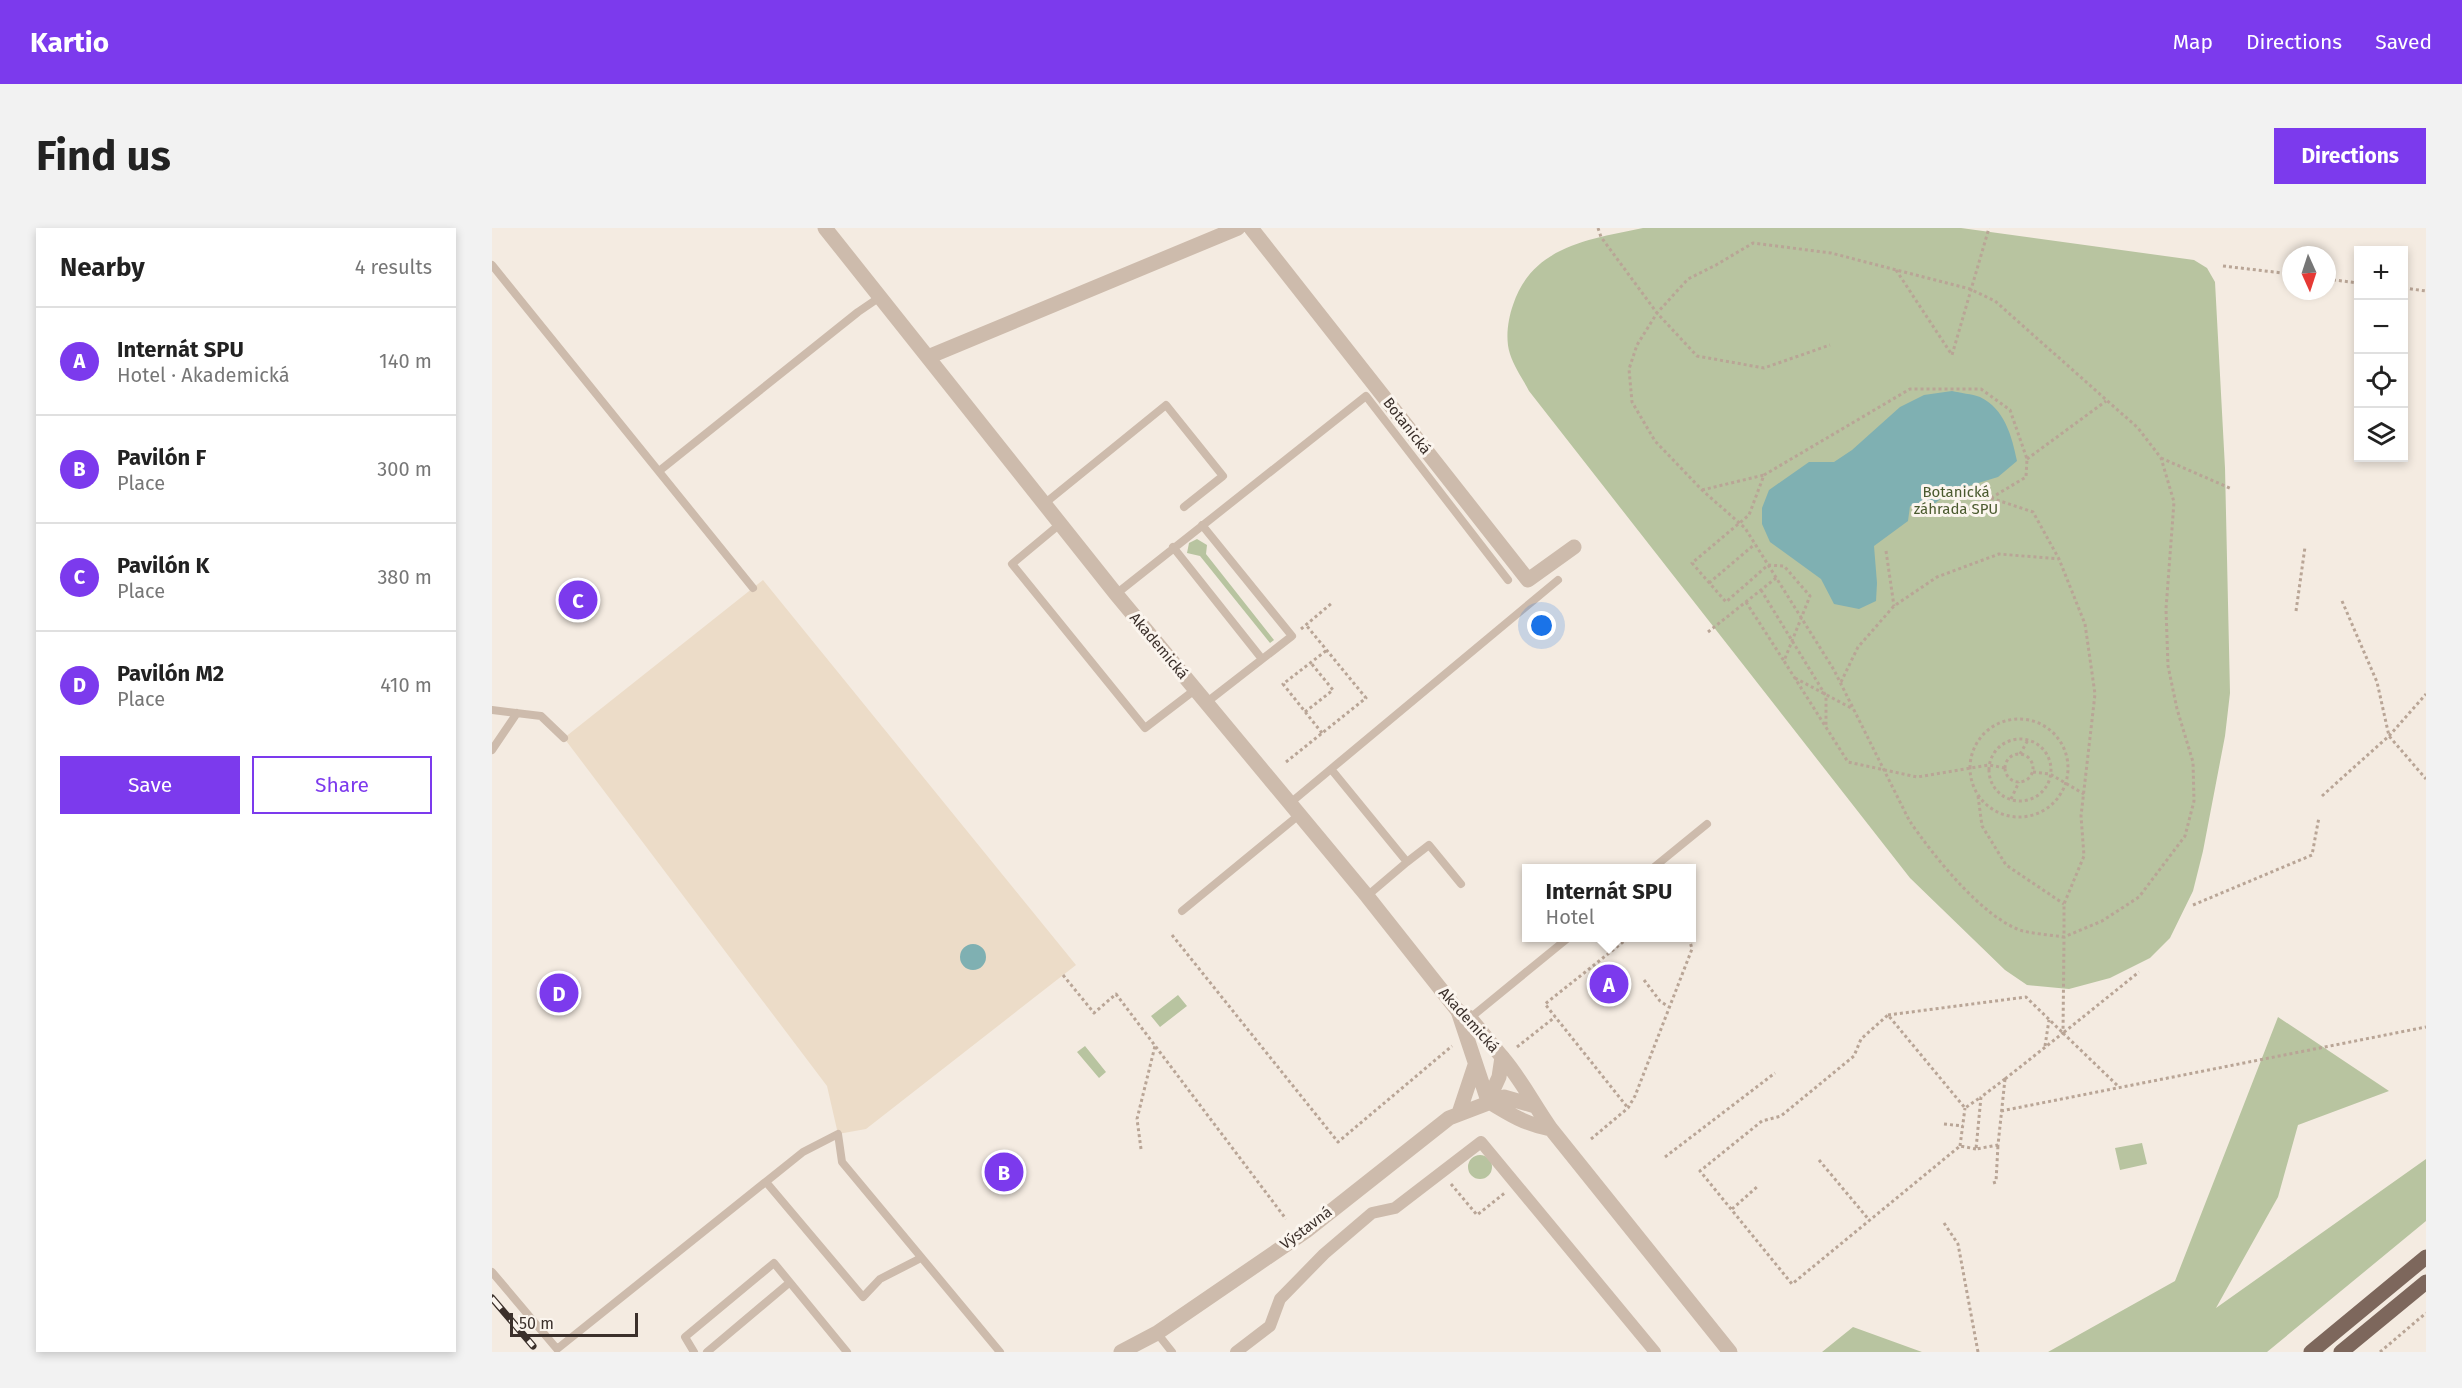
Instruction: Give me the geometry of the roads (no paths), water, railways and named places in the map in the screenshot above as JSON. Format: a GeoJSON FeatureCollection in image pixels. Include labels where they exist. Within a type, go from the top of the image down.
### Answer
{"type":"FeatureCollection","features":[{"type":"Feature","properties":{"kind":"main road"},"geometry":{"type":"LineString","coordinates":[[2311,1352],[2426,1257]]}},
{"type":"Feature","properties":{"kind":"main road"},"geometry":{"type":"LineString","coordinates":[[2341,1352],[2426,1282]]}},
{"type":"Feature","properties":{"kind":"street","name":"Akademická"},"geometry":{"type":"LineString","coordinates":[[825,228],[1116,594],[1464,1015],[1520,1078],[1535,1106]]}},
{"type":"Feature","properties":{"kind":"street"},"geometry":{"type":"LineString","coordinates":[[928,357],[1239,228]]}},
{"type":"Feature","properties":{"kind":"street","name":"Botanická"},"geometry":{"type":"LineString","coordinates":[[1251,228],[1528,580],[1574,547]]}},
{"type":"Feature","properties":{"kind":"street"},"geometry":{"type":"LineString","coordinates":[[1464,1015],[1475,1065],[1488,1101],[1516,1119],[1551,1129]]}},
{"type":"Feature","properties":{"kind":"street"},"geometry":{"type":"LineString","coordinates":[[1488,1101],[1499,1077],[1502,1057]]}},
{"type":"Feature","properties":{"kind":"street"},"geometry":{"type":"LineString","coordinates":[[1459,1113],[1475,1065]]}},
{"type":"Feature","properties":{"kind":"street","name":"Výstavná"},"geometry":{"type":"LineString","coordinates":[[1121,1352],[1157,1333],[1306,1231],[1441,1124],[1459,1113],[1504,1097],[1535,1106]]}},
{"type":"Feature","properties":{"kind":"street"},"geometry":{"type":"LineString","coordinates":[[1535,1106],[1551,1129],[1730,1351]]}},
{"type":"Feature","properties":{"kind":"street"},"geometry":{"type":"LineString","coordinates":[[1236,1352],[1270,1326],[1280,1299],[1324,1254],[1372,1213],[1395,1208],[1481,1142],[1655,1352]]}},
{"type":"Feature","properties":{"kind":"lane"},"geometry":{"type":"LineString","coordinates":[[492,265],[753,588]]}},
{"type":"Feature","properties":{"kind":"lane"},"geometry":{"type":"LineString","coordinates":[[658,471],[880,297]]}},
{"type":"Feature","properties":{"kind":"lane"},"geometry":{"type":"LineString","coordinates":[[1116,594],[1366,396],[1508,580]]}},
{"type":"Feature","properties":{"kind":"lane"},"geometry":{"type":"LineString","coordinates":[[1044,504],[1166,405],[1223,476],[1184,507]]}},
{"type":"Feature","properties":{"kind":"lane"},"geometry":{"type":"LineString","coordinates":[[1060,524],[1012,564],[1145,728],[1196,689]]}},
{"type":"Feature","properties":{"kind":"lane"},"geometry":{"type":"LineString","coordinates":[[1202,525],[1292,636],[1207,702]]}},
{"type":"Feature","properties":{"kind":"lane"},"geometry":{"type":"LineString","coordinates":[[1173,547],[1262,659]]}},
{"type":"Feature","properties":{"kind":"lane"},"geometry":{"type":"LineString","coordinates":[[1182,911],[1294,810],[1331,769],[1558,579]]}},
{"type":"Feature","properties":{"kind":"lane"},"geometry":{"type":"LineString","coordinates":[[492,710],[541,716],[564,738]]}},
{"type":"Feature","properties":{"kind":"lane"},"geometry":{"type":"LineString","coordinates":[[492,750],[517,713]]}},
{"type":"Feature","properties":{"kind":"lane"},"geometry":{"type":"LineString","coordinates":[[1331,769],[1407,862]]}},
{"type":"Feature","properties":{"kind":"lane"},"geometry":{"type":"LineString","coordinates":[[1658,864],[1707,824]]}},
{"type":"Feature","properties":{"kind":"lane"},"geometry":{"type":"LineString","coordinates":[[1367,896],[1429,845],[1461,884]]}},
{"type":"Feature","properties":{"kind":"lane"},"geometry":{"type":"LineString","coordinates":[[1464,1015],[1563,942]]}},
{"type":"Feature","properties":{"kind":"lane"},"geometry":{"type":"LineString","coordinates":[[492,1272],[556,1349],[803,1152],[838,1134],[842,1162],[1000,1352]]}},
{"type":"Feature","properties":{"kind":"lane"},"geometry":{"type":"LineString","coordinates":[[766,1182],[864,1297],[880,1279],[921,1258]]}},
{"type":"Feature","properties":{"kind":"lane"},"geometry":{"type":"LineString","coordinates":[[694,1352],[684,1337],[774,1263],[847,1352]]}},
{"type":"Feature","properties":{"kind":"lane"},"geometry":{"type":"LineString","coordinates":[[707,1352],[789,1283]]}},
{"type":"Feature","properties":{"kind":"lane"},"geometry":{"type":"LineString","coordinates":[[1157,1333],[1172,1352]]}},
{"type":"Feature","properties":{"kind":"water"},"geometry":{"type":"Polygon","coordinates":[[[1952,391],[1980,397],[1996,409],[2010,433],[2017,461],[1998,477],[1949,492],[1933,505],[1910,506],[1908,521],[1874,546],[1876,601],[1859,609],[1834,604],[1821,579],[1770,542],[1762,524],[1762,508],[1769,490],[1809,462],[1834,462],[1852,450],[1900,407],[1924,395],[1952,391]]]}},
{"type":"Feature","properties":{"kind":"water"},"geometry":{"type":"Polygon","coordinates":[[[973,944],[983,947],[986,957],[983,967],[973,970],[963,967],[960,957],[963,947],[973,944]]]}},
{"type":"Feature","properties":{"kind":"railway"},"geometry":{"type":"LineString","coordinates":[[492,1298],[533,1346]]}},
{"type":"Feature","properties":{"kind":"place","name":"Pavilón K"},"geometry":{"type":"Point","coordinates":[578,600]}},
{"type":"Feature","properties":{"kind":"place","name":"Internát SPU"},"geometry":{"type":"Point","coordinates":[1609,984]}},
{"type":"Feature","properties":{"kind":"place","name":"Pavilón M2"},"geometry":{"type":"Point","coordinates":[559,993]}},
{"type":"Feature","properties":{"kind":"place","name":"Pavilón F"},"geometry":{"type":"Point","coordinates":[1004,1172]}},
{"type":"Feature","properties":{"kind":"park label","name":"Botanická záhrada SPU"},"geometry":{"type":"Point","coordinates":[1956,500]}}]}
